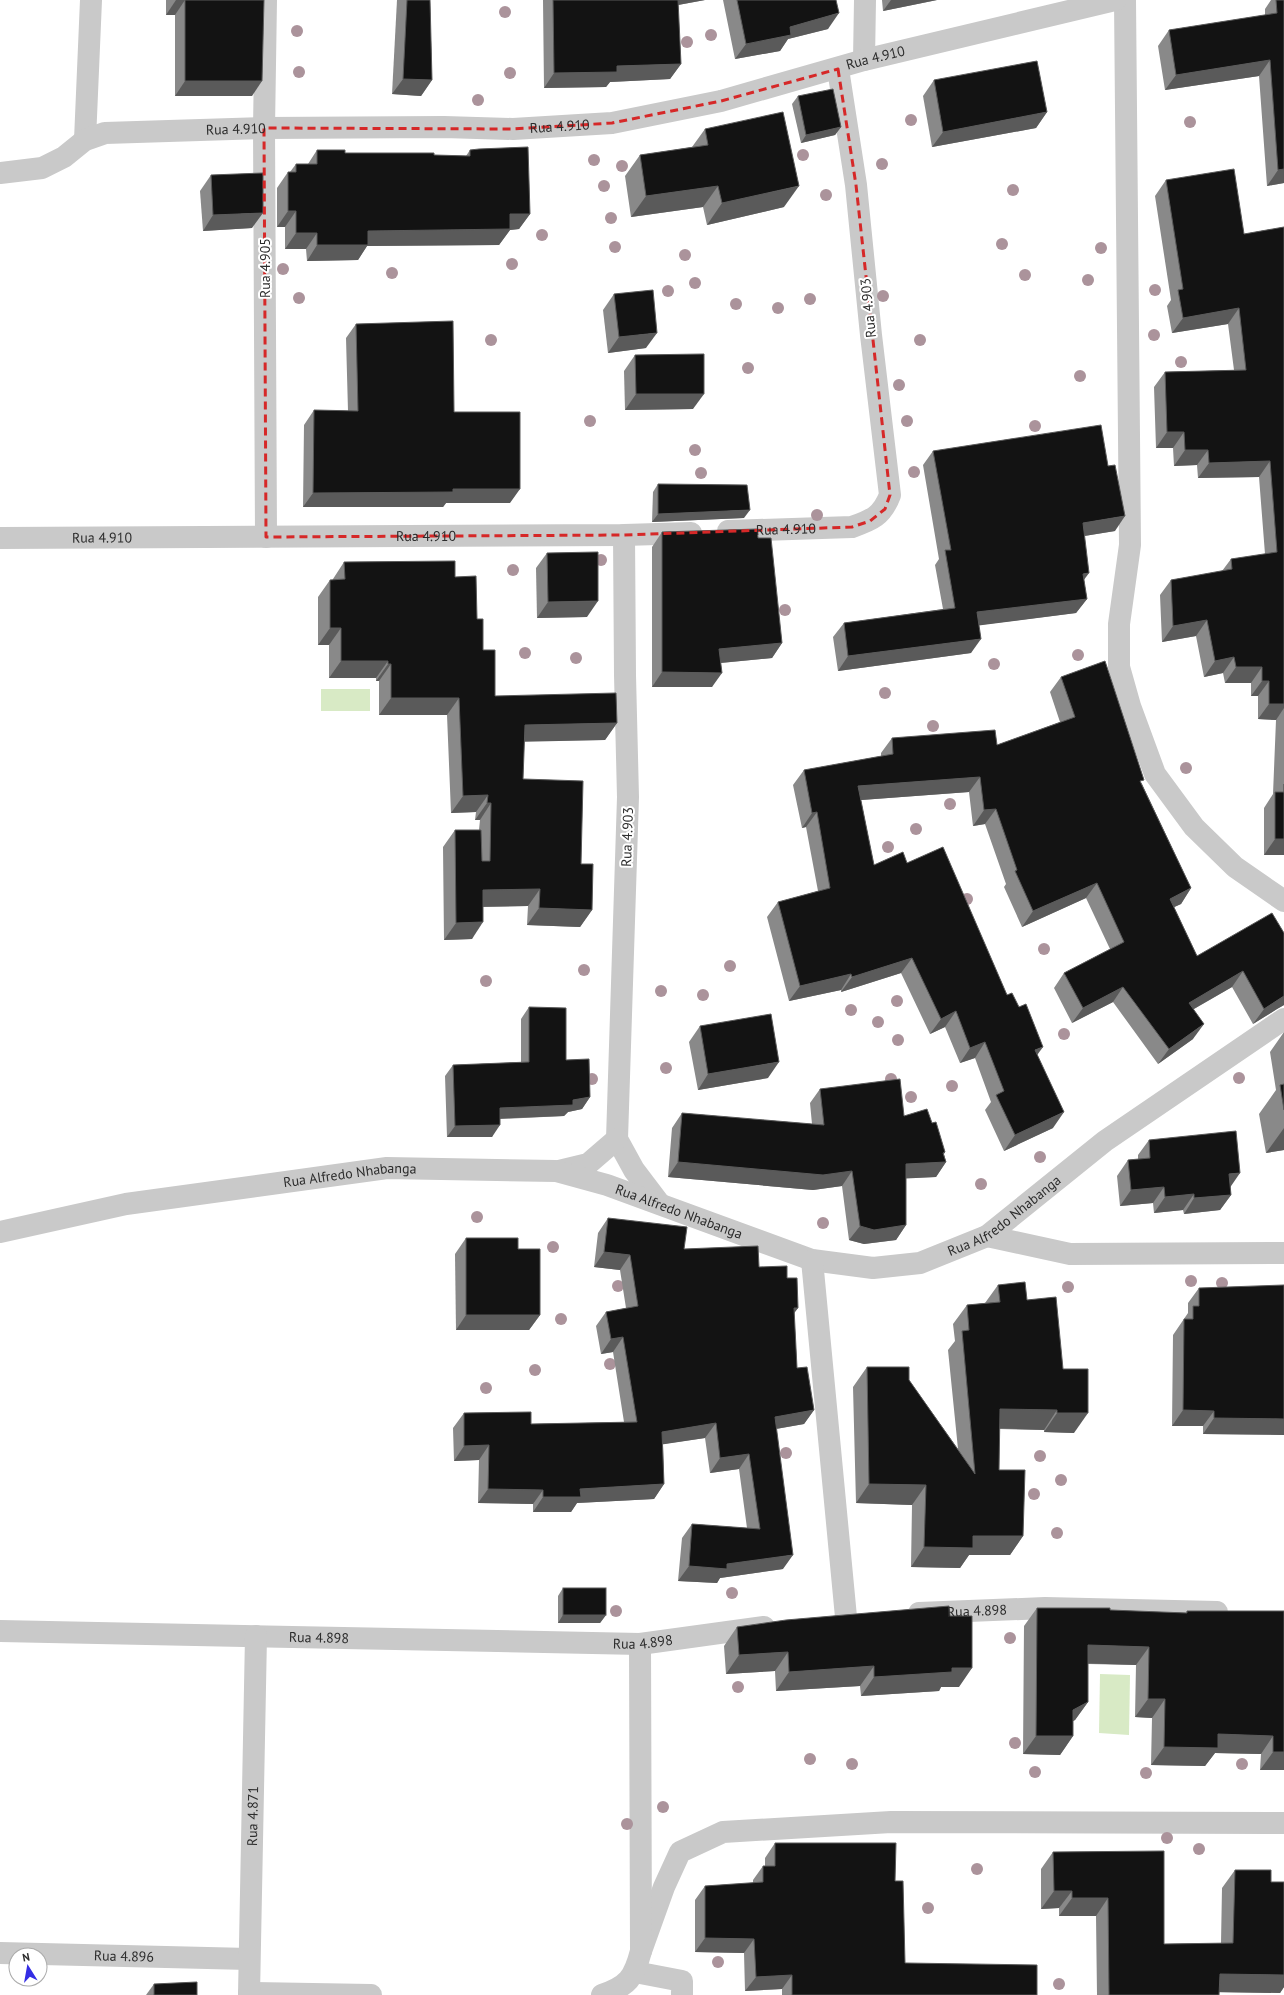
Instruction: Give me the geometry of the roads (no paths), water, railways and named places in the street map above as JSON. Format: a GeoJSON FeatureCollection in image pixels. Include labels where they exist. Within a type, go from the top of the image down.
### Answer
{"type":"FeatureCollection","features":[{"type":"Feature","properties":{"kind":"street"},"geometry":{"type":"LineString","coordinates":[[85,140],[91,0]]}},
{"type":"Feature","properties":{"kind":"street","name":"Rua 4.905"},"geometry":{"type":"LineString","coordinates":[[266,0],[264,128],[266,537]]}},
{"type":"Feature","properties":{"kind":"street"},"geometry":{"type":"LineString","coordinates":[[864,60],[865,0]]}},
{"type":"Feature","properties":{"kind":"street","name":"Rua 4.910"},"geometry":{"type":"LineString","coordinates":[[0,173],[42,168],[64,158],[85,140],[105,133],[264,128],[444,127],[512,130],[612,123],[721,101],[838,69],[864,60],[1115,0]]}},
{"type":"Feature","properties":{"kind":"street"},"geometry":{"type":"LineString","coordinates":[[1125,0],[1130,545],[1119,624],[1119,667],[1130,706],[1155,774],[1194,827],[1235,867],[1284,901]]}},
{"type":"Feature","properties":{"kind":"street","name":"Rua 4.903"},"geometry":{"type":"LineString","coordinates":[[838,69],[856,185],[871,335],[890,495],[884,509],[870,520],[852,527]]}},
{"type":"Feature","properties":{"kind":"street","name":"Rua 4.910"},"geometry":{"type":"LineString","coordinates":[[0,538],[624,535],[852,527]]}},
{"type":"Feature","properties":{"kind":"street","name":"Rua 4.903"},"geometry":{"type":"LineString","coordinates":[[617,1139],[628,797],[624,535]]}},
{"type":"Feature","properties":{"kind":"street","name":"Rua Alfredo Nhabanga"},"geometry":{"type":"LineString","coordinates":[[0,1232],[126,1204],[387,1168],[556,1171],[607,1185],[659,1203],[812,1260],[873,1268],[920,1263],[987,1236],[1106,1141],[1284,1019]]}},
{"type":"Feature","properties":{"kind":"street"},"geometry":{"type":"LineString","coordinates":[[556,1171],[588,1164],[617,1139],[634,1170],[659,1203]]}},
{"type":"Feature","properties":{"kind":"street"},"geometry":{"type":"LineString","coordinates":[[987,1236],[1070,1254],[1284,1253]]}},
{"type":"Feature","properties":{"kind":"street"},"geometry":{"type":"LineString","coordinates":[[812,1260],[838,1618],[870,1616]]}},
{"type":"Feature","properties":{"kind":"street","name":"Rua 4.898"},"geometry":{"type":"LineString","coordinates":[[901,1614],[1045,1608],[1236,1613]]}},
{"type":"Feature","properties":{"kind":"street","name":"Rua 4.898"},"geometry":{"type":"LineString","coordinates":[[0,1631],[640,1644],[782,1625]]}},
{"type":"Feature","properties":{"kind":"street","name":"Rua 4.871"},"geometry":{"type":"LineString","coordinates":[[249,1994],[256,1636]]}},
{"type":"Feature","properties":{"kind":"street"},"geometry":{"type":"LineString","coordinates":[[640,1644],[641,1951]]}},
{"type":"Feature","properties":{"kind":"street"},"geometry":{"type":"LineString","coordinates":[[602,1995],[618,1989],[635,1972],[664,1887],[680,1852],[723,1832],[891,1822],[1284,1823]]}},
{"type":"Feature","properties":{"kind":"street","name":"Rua 4.896"},"geometry":{"type":"LineString","coordinates":[[0,1954],[249,1959]]}},
{"type":"Feature","properties":{"kind":"street"},"geometry":{"type":"LineString","coordinates":[[635,1972],[682,1981],[682,1995]]}},
{"type":"Feature","properties":{"kind":"street"},"geometry":{"type":"LineString","coordinates":[[249,1994],[371,1995]]}}]}
